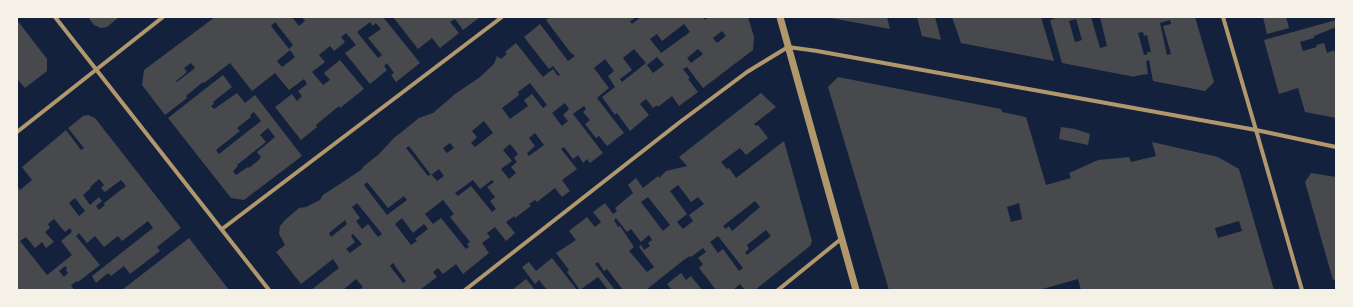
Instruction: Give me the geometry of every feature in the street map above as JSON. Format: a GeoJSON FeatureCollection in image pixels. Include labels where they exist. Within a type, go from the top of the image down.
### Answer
{"type":"FeatureCollection","features":[{"type":"Feature","properties":{"kind":"street"},"geometry":{"type":"LineString","coordinates":[[55,17],[270,290]]}},
{"type":"Feature","properties":{"kind":"street"},"geometry":{"type":"LineString","coordinates":[[17,132],[163,17]]}},
{"type":"Feature","properties":{"kind":"street"},"geometry":{"type":"LineString","coordinates":[[222,229],[502,17]]}},
{"type":"Feature","properties":{"kind":"street"},"geometry":{"type":"LineString","coordinates":[[780,17],[856,290]]}},
{"type":"Feature","properties":{"kind":"street"},"geometry":{"type":"LineString","coordinates":[[1222,17],[1302,290]]}},
{"type":"Feature","properties":{"kind":"street"},"geometry":{"type":"LineString","coordinates":[[465,290],[680,122],[747,72],[788,47],[824,52],[1256,130],[1336,147]]}},
{"type":"Feature","properties":{"kind":"street"},"geometry":{"type":"LineString","coordinates":[[778,290],[841,239]]}},
{"type":"Feature","properties":{"kind":"building"},"geometry":{"type":"Polygon","coordinates":[[[88,17],[119,17],[107,27],[101,28],[94,25],[88,17]]]}},
{"type":"Feature","properties":{"kind":"building"},"geometry":{"type":"Polygon","coordinates":[[[215,17],[292,17],[299,26],[305,21],[302,17],[383,17],[420,63],[396,82],[391,75],[394,73],[387,63],[384,66],[387,70],[370,84],[345,53],[356,45],[346,33],[341,37],[345,42],[334,51],[330,46],[319,55],[325,62],[312,72],[323,85],[330,80],[324,73],[340,60],[364,89],[340,108],[339,106],[301,140],[275,107],[292,94],[297,101],[302,96],[298,91],[307,84],[304,79],[289,90],[275,73],[252,91],[230,63],[204,83],[203,82],[186,96],[187,98],[165,115],[142,85],[144,70],[215,17]],[[275,22],[271,26],[289,49],[293,45],[275,22]],[[370,22],[357,32],[378,58],[382,55],[368,38],[381,29],[376,23],[373,26],[370,22]],[[290,50],[277,61],[282,67],[295,57],[290,50]],[[191,63],[184,68],[187,72],[176,81],[177,82],[195,68],[191,63]]]}},
{"type":"Feature","properties":{"kind":"building"},"geometry":{"type":"Polygon","coordinates":[[[393,17],[480,17],[463,30],[455,19],[450,22],[459,33],[440,48],[432,38],[418,49],[393,17]]]}},
{"type":"Feature","properties":{"kind":"building"},"geometry":{"type":"Polygon","coordinates":[[[550,17],[632,17],[634,19],[630,21],[632,24],[641,17],[703,17],[705,20],[708,17],[748,17],[754,37],[753,50],[703,88],[687,67],[683,69],[690,78],[688,79],[698,92],[679,106],[672,96],[658,107],[657,105],[653,108],[646,99],[640,104],[649,115],[630,131],[617,113],[615,115],[602,97],[615,87],[608,76],[614,71],[605,59],[594,68],[609,88],[597,98],[624,133],[607,146],[599,136],[596,138],[585,124],[590,120],[583,112],[586,109],[584,106],[573,114],[603,153],[590,163],[587,159],[583,163],[578,155],[573,159],[564,147],[561,149],[577,169],[562,180],[570,191],[562,197],[555,188],[537,202],[535,200],[529,204],[531,206],[515,218],[514,216],[506,222],[515,233],[506,241],[495,227],[487,233],[490,237],[482,243],[489,253],[463,274],[456,264],[443,274],[438,268],[433,272],[437,277],[421,289],[422,290],[359,290],[363,287],[356,279],[343,290],[311,290],[339,268],[333,259],[301,284],[276,252],[285,245],[279,234],[280,226],[285,220],[299,208],[306,207],[320,200],[323,195],[361,170],[394,138],[419,118],[433,113],[455,94],[480,77],[494,64],[497,56],[501,59],[507,54],[505,52],[516,43],[543,77],[553,69],[558,76],[560,75],[553,66],[549,69],[524,37],[540,24],[568,61],[575,56],[570,52],[546,20],[550,17]],[[684,24],[662,41],[657,34],[650,39],[661,53],[690,32],[684,24]],[[722,31],[713,38],[717,43],[726,36],[722,31]],[[634,49],[623,58],[632,70],[620,79],[622,82],[646,63],[634,49]],[[698,49],[687,58],[691,63],[703,54],[698,49]],[[657,57],[647,65],[653,73],[664,65],[657,57]],[[530,83],[518,92],[519,95],[502,108],[510,119],[528,106],[524,100],[532,94],[543,108],[547,105],[530,83]],[[565,103],[552,113],[562,126],[568,121],[563,115],[569,109],[565,103]],[[484,121],[472,131],[477,137],[471,143],[475,147],[493,133],[484,121]],[[535,133],[529,138],[535,146],[527,153],[529,156],[544,145],[535,133]],[[450,143],[443,148],[447,153],[454,148],[450,143]],[[510,144],[503,150],[512,161],[501,169],[509,179],[516,173],[511,167],[517,162],[514,158],[518,154],[510,144]],[[409,146],[406,148],[428,176],[430,174],[409,146]],[[439,169],[432,175],[437,181],[444,176],[439,169]],[[473,180],[455,193],[458,196],[471,186],[492,212],[496,209],[490,201],[495,197],[487,187],[494,182],[492,180],[480,189],[473,180]],[[367,182],[364,185],[387,215],[407,200],[404,196],[388,208],[367,182]],[[443,200],[425,214],[433,224],[441,218],[466,249],[469,247],[467,244],[470,242],[450,217],[454,214],[443,200]],[[357,203],[352,207],[360,218],[356,221],[362,229],[368,224],[378,237],[382,234],[357,203]],[[402,218],[395,224],[411,245],[417,241],[415,239],[428,229],[424,224],[413,233],[402,218]],[[345,220],[329,233],[331,237],[347,224],[345,220]],[[353,234],[351,236],[355,242],[346,249],[350,253],[362,244],[353,234]],[[393,263],[390,266],[403,283],[406,281],[393,263]]]}},
{"type":"Feature","properties":{"kind":"building"},"geometry":{"type":"Polygon","coordinates":[[[887,17],[890,29],[831,18],[887,17]]]}},
{"type":"Feature","properties":{"kind":"building"},"geometry":{"type":"Polygon","coordinates":[[[917,17],[935,17],[941,40],[922,36],[917,17]]]}},
{"type":"Feature","properties":{"kind":"building"},"geometry":{"type":"Polygon","coordinates":[[[952,17],[1041,17],[1054,61],[961,43],[952,17]]]}},
{"type":"Feature","properties":{"kind":"building"},"geometry":{"type":"Polygon","coordinates":[[[1054,17],[1091,17],[1100,48],[1107,46],[1100,17],[1195,17],[1214,82],[1205,91],[1153,81],[1149,60],[1146,61],[1148,74],[1135,77],[1062,63],[1050,20],[1054,19],[1054,17]],[[1076,19],[1069,21],[1075,42],[1082,40],[1076,19]],[[1170,20],[1160,23],[1167,55],[1171,54],[1163,26],[1171,24],[1170,20]],[[1143,32],[1138,33],[1144,55],[1148,54],[1147,52],[1151,52],[1147,35],[1144,36],[1143,32]]]}},
{"type":"Feature","properties":{"kind":"building"},"geometry":{"type":"Polygon","coordinates":[[[1263,17],[1286,17],[1289,28],[1267,34],[1263,17]]]}},
{"type":"Feature","properties":{"kind":"building"},"geometry":{"type":"Polygon","coordinates":[[[17,20],[47,59],[47,71],[25,88],[17,79],[17,20]]]}},
{"type":"Feature","properties":{"kind":"building"},"geometry":{"type":"Polygon","coordinates":[[[1336,20],[1336,27],[1314,36],[1314,38],[1300,42],[1303,51],[1317,47],[1316,45],[1324,43],[1327,53],[1334,50],[1336,59],[1336,118],[1305,112],[1298,88],[1279,94],[1264,40],[1336,20]]]}},
{"type":"Feature","properties":{"kind":"building"},"geometry":{"type":"Polygon","coordinates":[[[223,75],[232,87],[213,102],[214,104],[211,106],[214,109],[237,93],[245,103],[255,95],[302,156],[244,200],[231,198],[168,118],[223,75]],[[254,112],[250,115],[251,117],[237,128],[240,131],[216,150],[219,154],[261,121],[254,112]],[[268,128],[260,135],[266,142],[237,165],[238,166],[233,171],[236,175],[248,167],[249,168],[260,159],[259,158],[261,157],[257,152],[275,137],[268,128]]]}},
{"type":"Feature","properties":{"kind":"building"},"geometry":{"type":"Polygon","coordinates":[[[838,77],[1001,109],[1002,112],[1026,117],[1046,185],[1071,178],[1069,173],[1098,160],[1129,157],[1131,162],[1156,156],[1152,142],[1218,157],[1239,169],[1274,290],[1081,290],[1078,279],[1039,290],[889,290],[828,87],[838,77]],[[1019,203],[1007,207],[1011,222],[1022,219],[1019,203]],[[1239,221],[1215,228],[1218,238],[1242,231],[1239,221]]]}},
{"type":"Feature","properties":{"kind":"building"},"geometry":{"type":"Polygon","coordinates":[[[761,93],[776,107],[754,124],[756,126],[758,125],[768,138],[746,155],[740,148],[721,162],[727,169],[729,168],[736,178],[784,141],[812,241],[810,246],[755,290],[745,290],[740,284],[733,290],[716,290],[699,268],[703,264],[698,258],[706,252],[703,248],[691,257],[690,256],[685,259],[646,290],[623,290],[607,269],[604,271],[598,262],[595,264],[615,290],[608,290],[598,277],[580,290],[567,272],[569,270],[556,253],[576,240],[569,231],[587,217],[595,227],[601,222],[593,212],[605,203],[613,214],[617,211],[615,208],[633,193],[628,185],[636,178],[643,188],[658,176],[659,178],[666,171],[687,166],[679,157],[761,93]],[[678,185],[670,191],[687,214],[677,222],[683,229],[693,221],[689,215],[704,204],[698,197],[691,202],[678,185]],[[648,197],[641,202],[663,231],[670,225],[648,197]],[[755,201],[723,226],[726,229],[729,226],[732,231],[760,207],[755,201]],[[616,218],[614,220],[618,227],[620,226],[634,247],[629,251],[647,272],[654,267],[639,247],[641,245],[644,250],[650,246],[648,243],[652,240],[649,235],[641,242],[631,229],[627,232],[616,218]],[[766,230],[747,245],[749,249],[745,252],[747,255],[771,236],[766,230]],[[718,236],[710,242],[718,253],[723,249],[739,271],[743,268],[718,236]]]}},
{"type":"Feature","properties":{"kind":"building"},"geometry":{"type":"Polygon","coordinates":[[[88,115],[95,118],[181,228],[157,247],[160,251],[130,274],[124,266],[111,276],[108,273],[96,283],[92,276],[153,228],[148,221],[122,241],[118,236],[104,247],[95,236],[87,243],[79,233],[76,236],[100,265],[78,282],[77,281],[71,285],[74,290],[17,290],[17,186],[20,190],[32,180],[22,167],[66,130],[81,150],[84,148],[68,128],[83,116],[88,115]],[[99,179],[90,187],[91,188],[83,195],[90,205],[99,197],[102,201],[96,206],[99,210],[105,205],[104,203],[126,186],[121,180],[105,192],[101,188],[104,185],[99,179]],[[75,198],[69,203],[79,216],[85,211],[75,198]],[[54,219],[48,224],[50,228],[45,232],[54,242],[46,248],[42,242],[35,248],[26,237],[20,241],[47,275],[72,255],[61,241],[72,232],[70,228],[65,232],[54,219]],[[65,266],[59,271],[64,277],[68,273],[65,266]]]}},
{"type":"Feature","properties":{"kind":"building"},"geometry":{"type":"Polygon","coordinates":[[[1061,127],[1075,129],[1090,134],[1088,145],[1059,139],[1061,127]]]}},
{"type":"Feature","properties":{"kind":"building"},"geometry":{"type":"Polygon","coordinates":[[[1311,173],[1336,177],[1336,279],[1333,280],[1305,182],[1311,173]]]}},
{"type":"Feature","properties":{"kind":"building"},"geometry":{"type":"Polygon","coordinates":[[[189,238],[229,290],[122,290],[189,238]]]}},
{"type":"Feature","properties":{"kind":"building"},"geometry":{"type":"Polygon","coordinates":[[[552,258],[577,290],[547,290],[539,280],[535,284],[522,267],[529,262],[536,271],[552,258]]]}},
{"type":"Feature","properties":{"kind":"building"},"geometry":{"type":"Polygon","coordinates":[[[681,273],[686,280],[691,276],[702,290],[672,290],[667,284],[681,273]]]}},
{"type":"Feature","properties":{"kind":"building"},"geometry":{"type":"Polygon","coordinates":[[[526,279],[535,290],[512,290],[526,279]]]}}]}
